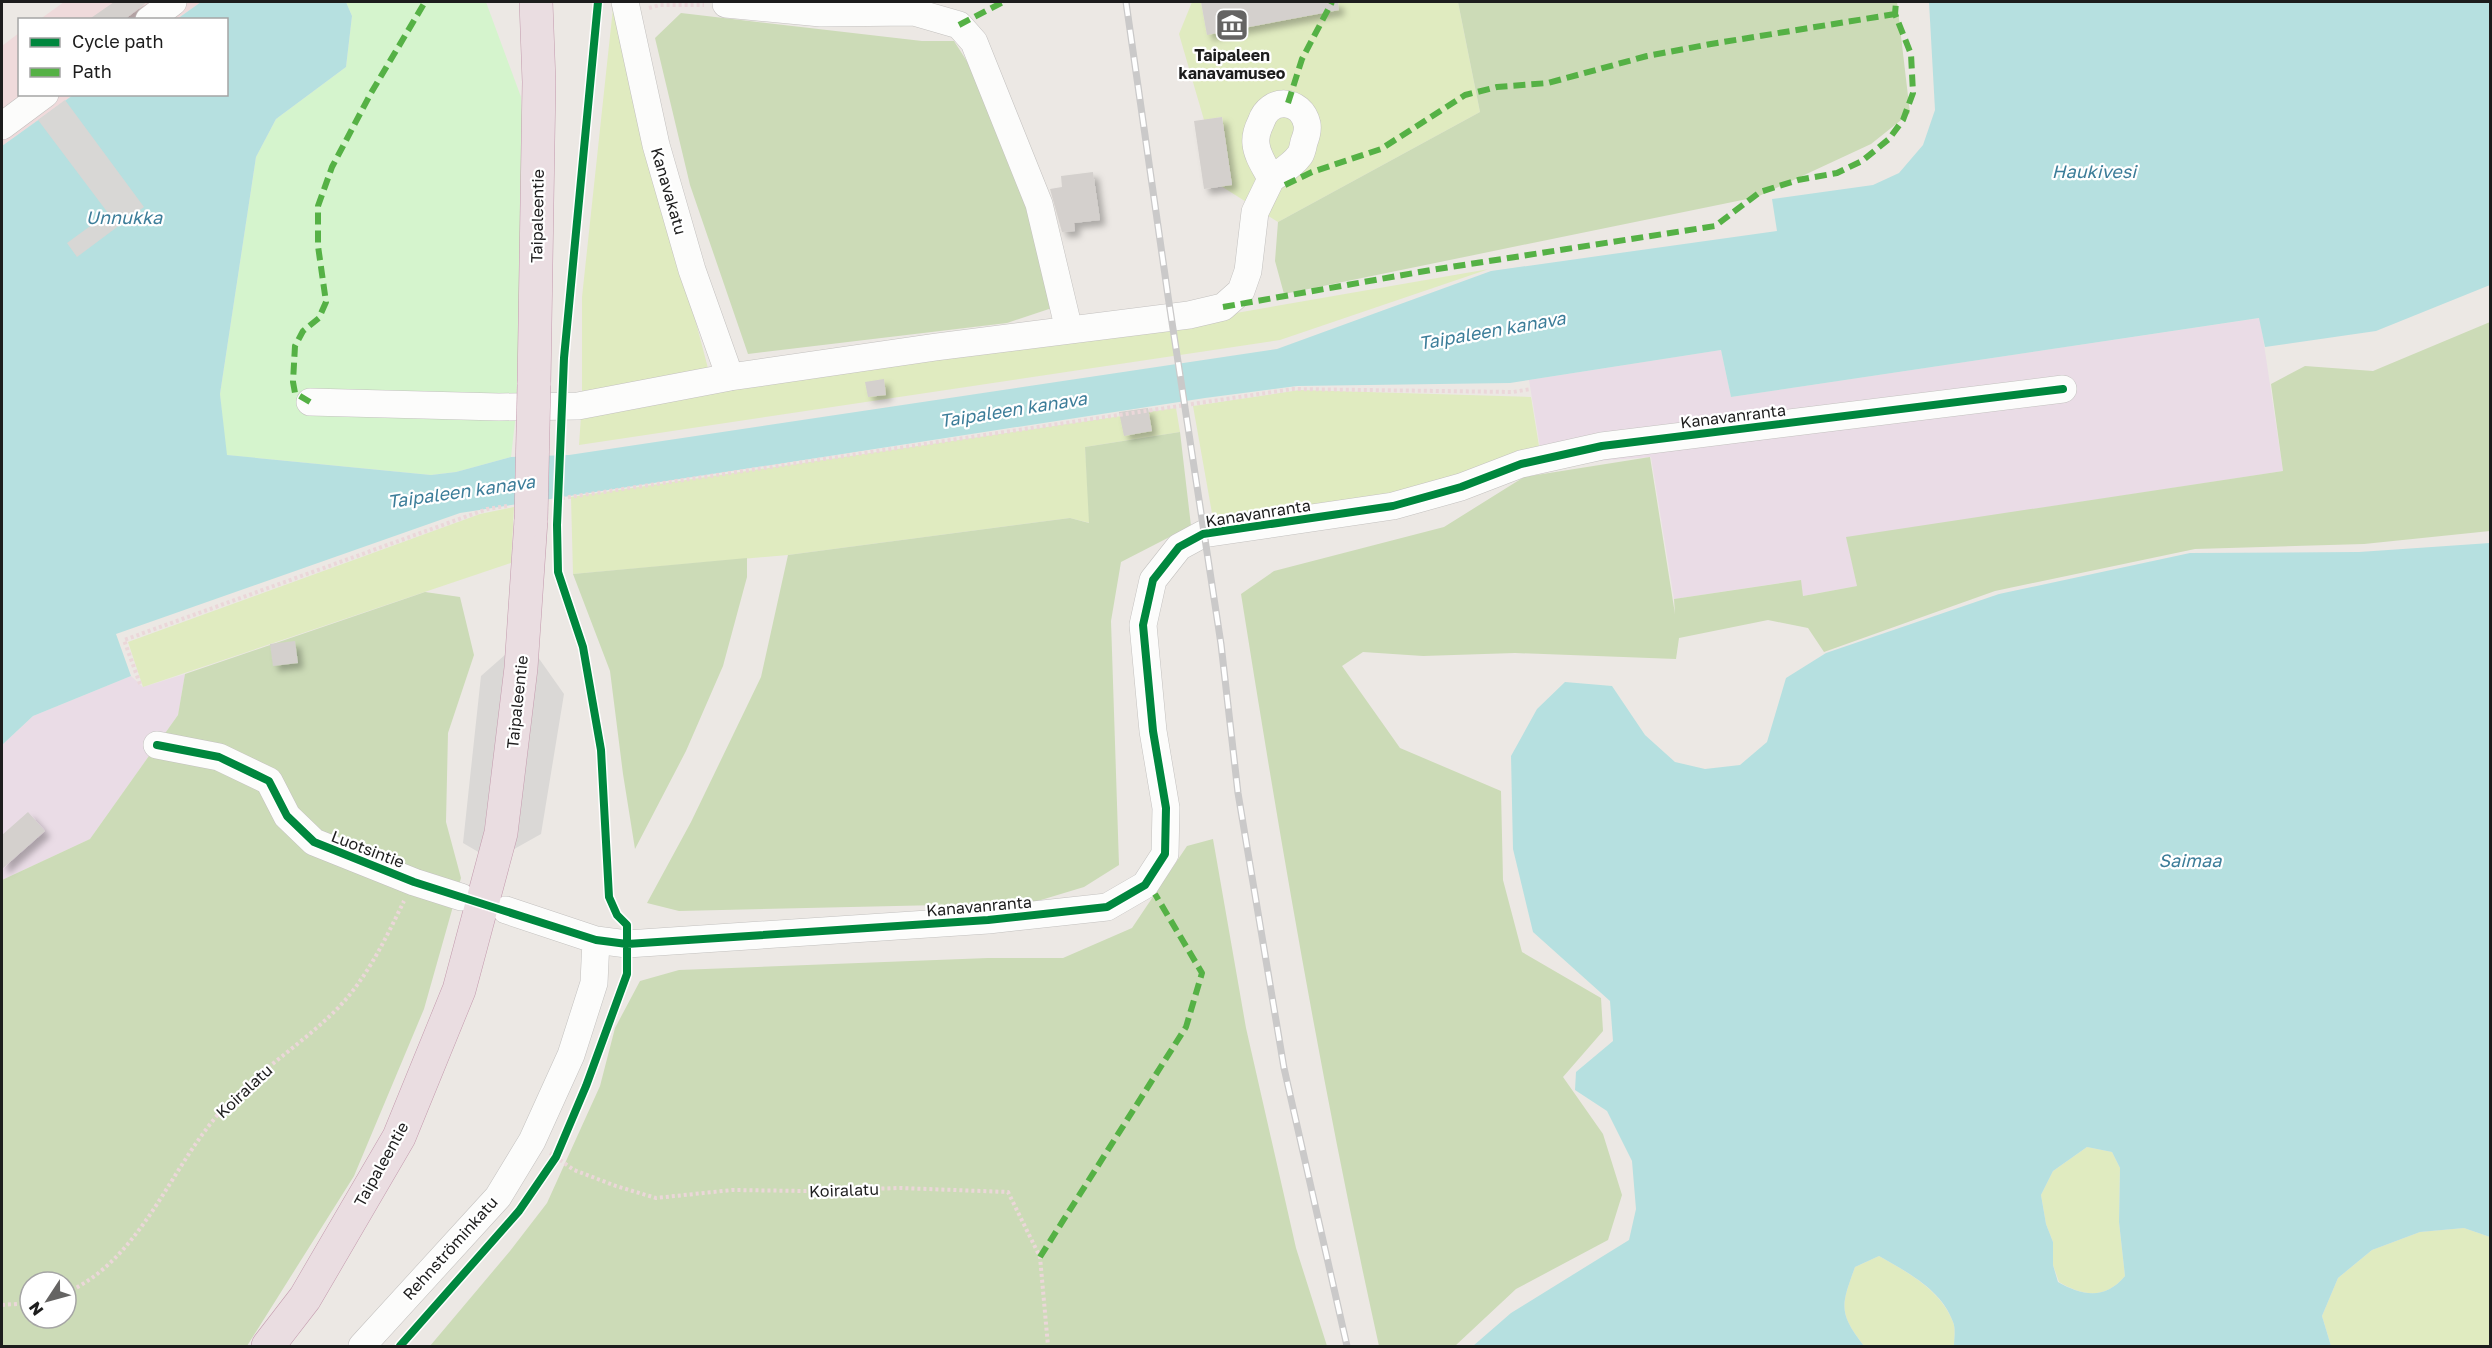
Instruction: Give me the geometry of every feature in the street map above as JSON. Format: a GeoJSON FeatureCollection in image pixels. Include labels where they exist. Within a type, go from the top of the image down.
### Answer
{"type":"FeatureCollection","features":[{"type":"Feature","properties":{"kind":"highway","name":"Taipaleentie"},"geometry":{"type":"LineString","coordinates":[[268,1347],[305,1298],[399,1137],[459,990],[501,833],[542,504],[534,385],[539,82],[536,2]]}},
{"type":"Feature","properties":{"kind":"street"},"geometry":{"type":"LineString","coordinates":[[151,18],[173,2]]}},
{"type":"Feature","properties":{"kind":"street"},"geometry":{"type":"LineString","coordinates":[[726,4],[820,13],[914,12],[958,24],[974,42],[1039,204],[1070,330]]}},
{"type":"Feature","properties":{"kind":"street","name":"Kanavakatu"},"geometry":{"type":"LineString","coordinates":[[626,8],[656,146],[692,270],[730,377]]}},
{"type":"Feature","properties":{"kind":"street"},"geometry":{"type":"LineString","coordinates":[[2,126],[42,96]]}},
{"type":"Feature","properties":{"kind":"street"},"geometry":{"type":"LineString","coordinates":[[310,402],[499,407],[578,406],[730,377],[1189,315],[1223,307],[1241,291],[1248,271],[1255,212],[1271,179]]}},
{"type":"Feature","properties":{"kind":"street","name":"Kanavanranta"},"geometry":{"type":"LineString","coordinates":[[596,940],[627,944],[988,920],[1107,907],[1145,885],[1165,854],[1166,808],[1153,731],[1143,625],[1153,580],[1179,547],[1203,534],[1393,506],[1461,487],[1521,464],[1602,446],[2062,389]]}},
{"type":"Feature","properties":{"kind":"street","name":"Luotsintie"},"geometry":{"type":"LineString","coordinates":[[157,745],[219,757],[269,781],[286,816],[314,842],[414,882],[461,897]]}},
{"type":"Feature","properties":{"kind":"street"},"geometry":{"type":"LineString","coordinates":[[506,910],[596,940]]}},
{"type":"Feature","properties":{"kind":"street","name":"Rehnströminkatu"},"geometry":{"type":"LineString","coordinates":[[362,1347],[498,1197],[532,1141],[570,1055],[594,983],[596,940]]}},
{"type":"Feature","properties":{"kind":"path"},"geometry":{"type":"LineString","coordinates":[[626,8],[726,4]]}},
{"type":"Feature","properties":{"kind":"path"},"geometry":{"type":"LineString","coordinates":[[140,684],[124,640],[487,509],[542,504],[1293,389],[1513,392],[1531,389]]}},
{"type":"Feature","properties":{"kind":"path"},"geometry":{"type":"LineString","coordinates":[[550,1166],[560,1147]]}},
{"type":"Feature","properties":{"kind":"path"},"geometry":{"type":"LineString","coordinates":[[2,1305],[18,1304]]}},
{"type":"Feature","properties":{"kind":"shaded area"},"geometry":{"type":"Polygon","coordinates":[[[64,2],[201,2],[178,18],[42,18],[64,2]]]}},
{"type":"Feature","properties":{"kind":"shaded area"},"geometry":{"type":"Polygon","coordinates":[[[18,34],[18,96],[72,96],[2,146],[2,46],[18,34]]]}},
{"type":"Feature","properties":{"kind":"shaded area"},"geometry":{"type":"Polygon","coordinates":[[[2260,318],[2283,471],[1847,538],[1857,586],[1803,596],[1800,580],[1674,599],[1651,457],[1543,465],[1529,380],[1721,350],[1731,397],[2260,318]]]}},
{"type":"Feature","properties":{"kind":"shaded area"},"geometry":{"type":"Polygon","coordinates":[[[528,643],[564,694],[541,834],[500,857],[528,643]]]}},
{"type":"Feature","properties":{"kind":"shaded area"},"geometry":{"type":"Polygon","coordinates":[[[514,647],[487,857],[463,843],[481,676],[514,647]]]}},
{"type":"Feature","properties":{"kind":"shaded area"},"geometry":{"type":"Polygon","coordinates":[[[185,674],[178,715],[90,839],[2,880],[2,745],[33,716],[131,676],[143,687],[185,674]]]}},
{"type":"Feature","properties":{"kind":"green space"},"geometry":{"type":"Polygon","coordinates":[[[346,2],[486,2],[521,97],[524,170],[516,413],[511,457],[456,472],[431,475],[226,455],[220,394],[256,157],[276,119],[346,67],[352,16],[346,2]]]}},
{"type":"Feature","properties":{"kind":"green space"},"geometry":{"type":"Polygon","coordinates":[[[1192,2],[1201,2],[1207,34],[1309,15],[1307,2],[1458,2],[1480,112],[1278,222],[1221,186],[1232,184],[1222,117],[1204,120],[1179,34],[1192,2]]]}},
{"type":"Feature","properties":{"kind":"green space"},"geometry":{"type":"Polygon","coordinates":[[[1458,2],[1897,2],[1910,113],[1871,144],[1757,197],[1284,294],[1275,261],[1278,222],[1480,112],[1458,2]]]}},
{"type":"Feature","properties":{"kind":"green space"},"geometry":{"type":"Polygon","coordinates":[[[613,8],[709,372],[582,391],[582,297],[613,8]]]}},
{"type":"Feature","properties":{"kind":"green space"},"geometry":{"type":"Polygon","coordinates":[[[681,13],[922,41],[954,41],[977,77],[1046,261],[1055,307],[1007,323],[748,354],[690,185],[655,38],[681,13]]]}},
{"type":"Feature","properties":{"kind":"green space"},"geometry":{"type":"Polygon","coordinates":[[[1489,269],[1280,340],[579,445],[581,416],[716,390],[1190,321],[1489,269]]]}},
{"type":"Feature","properties":{"kind":"green space"},"geometry":{"type":"Polygon","coordinates":[[[2490,322],[2490,531],[2364,544],[2195,549],[1995,591],[1824,652],[1808,628],[1768,620],[1679,638],[1676,659],[1515,653],[1423,656],[1363,652],[1342,666],[1400,748],[1501,791],[1503,880],[1522,952],[1601,998],[1603,1031],[1563,1077],[1603,1134],[1622,1195],[1608,1240],[1516,1289],[1455,1346],[1379,1346],[1304,972],[1241,594],[1274,571],[1444,527],[1524,477],[1650,457],[1675,614],[1674,599],[1801,580],[1803,596],[1857,586],[1846,537],[2283,471],[2271,384],[2305,366],[2373,371],[2490,322]]]}},
{"type":"Feature","properties":{"kind":"green space"},"geometry":{"type":"Polygon","coordinates":[[[1300,390],[1531,397],[1539,446],[1418,490],[1213,519],[1193,406],[1300,390]]]}},
{"type":"Feature","properties":{"kind":"green space"},"geometry":{"type":"Polygon","coordinates":[[[1176,408],[1180,432],[1085,447],[1090,523],[1070,518],[788,555],[573,574],[571,497],[1176,408]]]}},
{"type":"Feature","properties":{"kind":"green space"},"geometry":{"type":"Polygon","coordinates":[[[1180,432],[1191,526],[1121,562],[1111,621],[1119,865],[1084,887],[1031,903],[679,911],[647,903],[691,822],[761,677],[788,555],[1070,518],[1089,523],[1085,447],[1180,432]]]}},
{"type":"Feature","properties":{"kind":"green space"},"geometry":{"type":"Polygon","coordinates":[[[514,507],[511,563],[143,687],[128,642],[480,514],[514,507]]]}},
{"type":"Feature","properties":{"kind":"green space"},"geometry":{"type":"Polygon","coordinates":[[[747,558],[747,577],[723,666],[686,751],[635,849],[610,671],[573,574],[747,558]]]}},
{"type":"Feature","properties":{"kind":"green space"},"geometry":{"type":"Polygon","coordinates":[[[425,592],[460,597],[474,655],[448,733],[446,822],[461,878],[424,1009],[354,1176],[247,1346],[2,1346],[2,880],[90,839],[178,715],[185,674],[425,592]]]}},
{"type":"Feature","properties":{"kind":"green space"},"geometry":{"type":"Polygon","coordinates":[[[1213,839],[1246,1028],[1296,1248],[1327,1346],[430,1346],[547,1203],[600,1086],[615,1028],[640,981],[679,970],[988,958],[1063,958],[1132,928],[1187,846],[1213,839]]]}},
{"type":"Feature","properties":{"kind":"green space"},"geometry":{"type":"Polygon","coordinates":[[[2087,1147],[2112,1152],[2120,1168],[2119,1222],[2125,1276],[2110,1289],[2094,1293],[2085,1293],[2059,1282],[2053,1265],[2053,1242],[2046,1224],[2041,1195],[2053,1171],[2087,1147]]]}},
{"type":"Feature","properties":{"kind":"green space"},"geometry":{"type":"Polygon","coordinates":[[[2464,1228],[2490,1237],[2490,1346],[2331,1346],[2322,1316],[2338,1278],[2372,1250],[2420,1232],[2464,1228]]]}},
{"type":"Feature","properties":{"kind":"green space"},"geometry":{"type":"Polygon","coordinates":[[[1879,1256],[1922,1283],[1940,1300],[1954,1325],[1954,1346],[1864,1346],[1846,1316],[1845,1300],[1855,1267],[1879,1256]]]}},
{"type":"Feature","properties":{"kind":"water"},"geometry":{"type":"Polygon","coordinates":[[[201,2],[346,2],[352,16],[346,67],[276,119],[256,157],[220,394],[227,455],[431,475],[456,472],[511,457],[569,455],[1277,349],[1491,271],[1777,231],[1772,199],[1873,185],[1899,173],[1923,145],[1935,110],[1929,2],[2490,2],[2490,285],[2376,331],[2265,347],[2259,318],[1731,397],[1721,350],[1510,383],[1297,386],[1205,398],[460,513],[116,634],[131,676],[33,716],[2,745],[2,146],[72,96],[228,96],[228,18],[178,18],[201,2]]]}},
{"type":"Feature","properties":{"kind":"water","name":"Saimaa"},"geometry":{"type":"Polygon","coordinates":[[[2490,543],[2490,1237],[2464,1228],[2420,1232],[2372,1250],[2338,1278],[2322,1316],[2331,1346],[1954,1346],[1954,1325],[1941,1300],[1922,1283],[1879,1256],[1855,1267],[1845,1300],[1846,1316],[1864,1346],[1473,1346],[1511,1313],[1629,1240],[1636,1209],[1632,1161],[1607,1111],[1575,1090],[1576,1072],[1613,1041],[1610,1001],[1533,932],[1513,849],[1511,756],[1537,709],[1565,682],[1612,686],[1645,735],[1675,762],[1705,769],[1740,765],[1767,742],[1786,678],[1826,653],[1999,594],[2190,553],[2359,552],[2490,543]],[[2087,1147],[2053,1171],[2041,1195],[2046,1224],[2053,1242],[2053,1265],[2058,1282],[2085,1293],[2110,1289],[2125,1276],[2119,1222],[2120,1168],[2112,1152],[2087,1147]]]}},
{"type":"Feature","properties":{"kind":"pier"},"geometry":{"type":"Polygon","coordinates":[[[65,100],[144,207],[77,257],[67,243],[108,213],[38,120],[65,100]]]}},
{"type":"Feature","properties":{"kind":"building"},"geometry":{"type":"Polygon","coordinates":[[[114,2],[147,2],[127,18],[91,18],[114,2]]]}},
{"type":"Feature","properties":{"kind":"building","name":"Taipaleen kanavamuseo"},"geometry":{"type":"Polygon","coordinates":[[[1201,2],[1338,2],[1339,10],[1207,35],[1201,2]]]}},
{"type":"Feature","properties":{"kind":"building"},"geometry":{"type":"Polygon","coordinates":[[[1222,117],[1232,185],[1204,189],[1194,121],[1222,117]]]}},
{"type":"Feature","properties":{"kind":"building"},"geometry":{"type":"Polygon","coordinates":[[[1093,172],[1100,220],[1074,223],[1075,231],[1062,232],[1050,189],[1062,187],[1061,176],[1093,172]]]}},
{"type":"Feature","properties":{"kind":"building"},"geometry":{"type":"Polygon","coordinates":[[[884,379],[886,395],[868,397],[865,382],[884,379]]]}},
{"type":"Feature","properties":{"kind":"building"},"geometry":{"type":"Polygon","coordinates":[[[1148,408],[1152,431],[1124,436],[1119,412],[1148,408]]]}},
{"type":"Feature","properties":{"kind":"building"},"geometry":{"type":"Polygon","coordinates":[[[295,641],[298,663],[273,666],[270,644],[295,641]]]}},
{"type":"Feature","properties":{"kind":"building"},"geometry":{"type":"Polygon","coordinates":[[[28,812],[45,831],[2,869],[2,835],[28,812]]]}},
{"type":"Feature","properties":{"kind":"railway"},"geometry":{"type":"LineString","coordinates":[[1126,2],[1221,644],[1238,793],[1284,1068],[1347,1346]]}},
{"type":"Feature","properties":{"kind":"marked path"},"geometry":{"type":"LineString","coordinates":[[310,402],[295,393],[293,382],[295,346],[303,331],[319,318],[326,302],[318,246],[318,206],[332,167],[371,93],[425,2]]}},
{"type":"Feature","properties":{"kind":"marked path"},"geometry":{"type":"LineString","coordinates":[[959,25],[1003,2]]}},
{"type":"Feature","properties":{"kind":"marked path"},"geometry":{"type":"LineString","coordinates":[[1288,103],[1302,59],[1332,2]]}},
{"type":"Feature","properties":{"kind":"marked path"},"geometry":{"type":"LineString","coordinates":[[1223,307],[1431,270],[1715,226],[1760,192],[1798,180],[1837,173],[1862,161],[1889,139],[1903,120],[1913,93],[1911,54],[1895,14],[1896,2]]}},
{"type":"Feature","properties":{"kind":"marked path"},"geometry":{"type":"LineString","coordinates":[[1285,185],[1312,172],[1381,149],[1465,95],[1497,87],[1548,83],[1647,56],[1895,14]]}},
{"type":"Feature","properties":{"kind":"marked path"},"geometry":{"type":"LineString","coordinates":[[1040,1257],[1186,1027],[1202,973],[1155,894]]}},
{"type":"Feature","properties":{"kind":"cycle path"},"geometry":{"type":"LineString","coordinates":[[400,1346],[519,1211],[556,1157],[586,1086],[627,974],[627,925],[617,915],[609,897],[601,750],[583,647],[558,572],[557,525],[564,358],[598,2]]}},
{"type":"Feature","properties":{"kind":"cycle path"},"geometry":{"type":"LineString","coordinates":[[157,745],[219,757],[269,781],[287,816],[314,842],[414,882],[596,940],[627,944],[988,920],[1107,907],[1145,885],[1165,854],[1166,808],[1153,731],[1143,625],[1153,580],[1179,547],[1203,534],[1393,506],[1461,487],[1521,464],[1602,446],[2063,389]]}},
{"type":"Feature","properties":{"kind":"place","name":"Taipaleen kanavamuseo"},"geometry":{"type":"Point","coordinates":[1232,25]}},
{"type":"Feature","properties":{"kind":"water label","name":"Haukivesi"},"geometry":{"type":"Point","coordinates":[2094,171]}},
{"type":"Feature","properties":{"kind":"water label","name":"Unnukka"},"geometry":{"type":"Point","coordinates":[124,217]}},
{"type":"Feature","properties":{"kind":"water label","name":"Taipaleen kanava"},"geometry":{"type":"Point","coordinates":[1492,330]}},
{"type":"Feature","properties":{"kind":"water label","name":"Taipaleen kanava"},"geometry":{"type":"Point","coordinates":[1013,409]}},
{"type":"Feature","properties":{"kind":"water label","name":"Taipaleen kanava"},"geometry":{"type":"Point","coordinates":[461,491]}}]}
